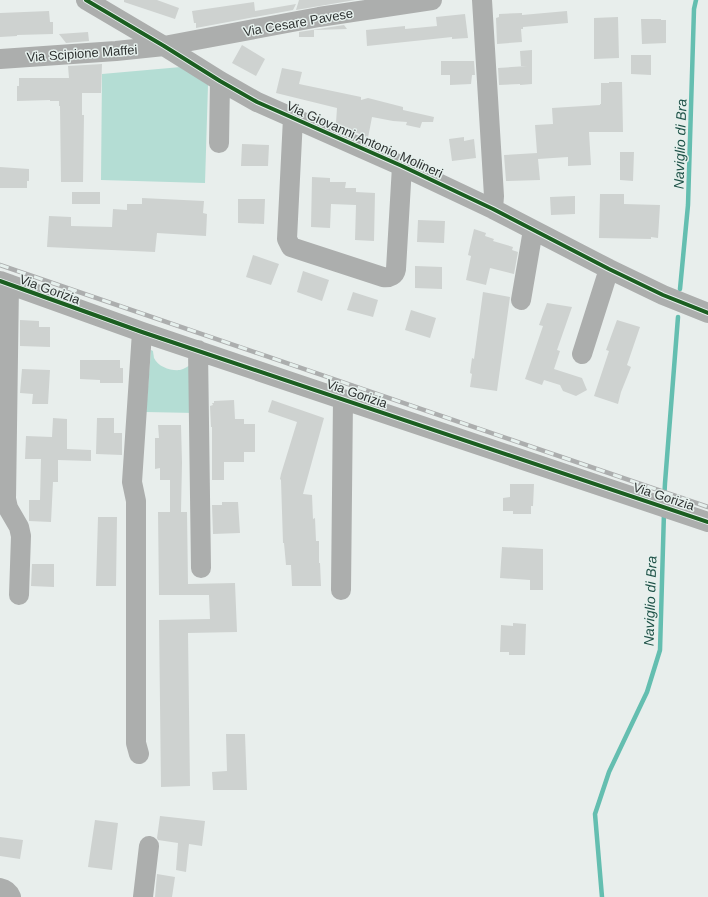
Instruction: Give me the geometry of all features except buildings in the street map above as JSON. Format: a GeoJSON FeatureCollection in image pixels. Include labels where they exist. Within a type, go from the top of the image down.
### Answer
{"type":"FeatureCollection","features":[{"type":"Feature","properties":{"kind":"street","name":"Via Giovanni Antonio Molineri"},"geometry":{"type":"LineString","coordinates":[[86,0],[257,102],[402,166],[493,209],[663,295],[708,313]]}},
{"type":"Feature","properties":{"kind":"street","name":"Via Cesare Pavese"},"geometry":{"type":"LineString","coordinates":[[164,46],[320,17],[432,0]]}},
{"type":"Feature","properties":{"kind":"street"},"geometry":{"type":"LineString","coordinates":[[482,0],[493,209]]}},
{"type":"Feature","properties":{"kind":"street","name":"Via Scipione Maffei"},"geometry":{"type":"LineString","coordinates":[[0,59],[164,46]]}},
{"type":"Feature","properties":{"kind":"street"},"geometry":{"type":"LineString","coordinates":[[219,143],[220,81]]}},
{"type":"Feature","properties":{"kind":"street"},"geometry":{"type":"LineString","coordinates":[[293,118],[287,239],[291,247],[383,277],[392,276],[396,272],[402,166]]}},
{"type":"Feature","properties":{"kind":"street"},"geometry":{"type":"LineString","coordinates":[[521,300],[533,230]]}},
{"type":"Feature","properties":{"kind":"street"},"geometry":{"type":"LineString","coordinates":[[582,354],[609,269]]}},
{"type":"Feature","properties":{"kind":"street"},"geometry":{"type":"LineString","coordinates":[[4,283],[6,499],[8,508],[19,527],[21,536],[19,594]]}},
{"type":"Feature","properties":{"kind":"street","name":"Via Gorizia"},"geometry":{"type":"LineString","coordinates":[[4,283],[142,332],[708,522]]}},
{"type":"Feature","properties":{"kind":"street"},"geometry":{"type":"LineString","coordinates":[[139,754],[136,743],[136,501],[132,482],[142,332]]}},
{"type":"Feature","properties":{"kind":"street"},"geometry":{"type":"LineString","coordinates":[[198,350],[201,568]]}},
{"type":"Feature","properties":{"kind":"street"},"geometry":{"type":"LineString","coordinates":[[341,590],[343,399]]}},
{"type":"Feature","properties":{"kind":"street"},"geometry":{"type":"LineString","coordinates":[[143,897],[149,846]]}},
{"type":"Feature","properties":{"kind":"street"},"geometry":{"type":"LineString","coordinates":[[0,888],[4,889],[10,894],[11,897]]}},
{"type":"Feature","properties":{"kind":"green space"},"geometry":{"type":"Polygon","coordinates":[[[181,67],[208,85],[205,183],[101,180],[102,74],[181,67]]]}},
{"type":"Feature","properties":{"kind":"green space"},"geometry":{"type":"Polygon","coordinates":[[[151,350],[153,351],[154,358],[158,364],[165,368],[180,370],[192,364],[195,413],[146,412],[151,350]]]}},
{"type":"Feature","properties":{"kind":"waterway","name":"Naviglio di Bra"},"geometry":{"type":"LineString","coordinates":[[680,289],[688,205],[694,9],[696,0]]}},
{"type":"Feature","properties":{"kind":"waterway","name":"Naviglio di Bra"},"geometry":{"type":"LineString","coordinates":[[664,502],[678,317]]}},
{"type":"Feature","properties":{"kind":"waterway","name":"Naviglio di Bra"},"geometry":{"type":"LineString","coordinates":[[602,897],[595,814],[609,772],[647,692],[660,650],[664,512]]}},
{"type":"Feature","properties":{"kind":"railway"},"geometry":{"type":"LineString","coordinates":[[0,265],[708,507]]}},
{"type":"Feature","properties":{"kind":"cycle path"},"geometry":{"type":"LineString","coordinates":[[86,0],[257,102],[402,166],[493,209],[663,295],[708,313]]}},
{"type":"Feature","properties":{"kind":"cycle path"},"geometry":{"type":"LineString","coordinates":[[0,281],[142,332],[708,522]]}}]}
